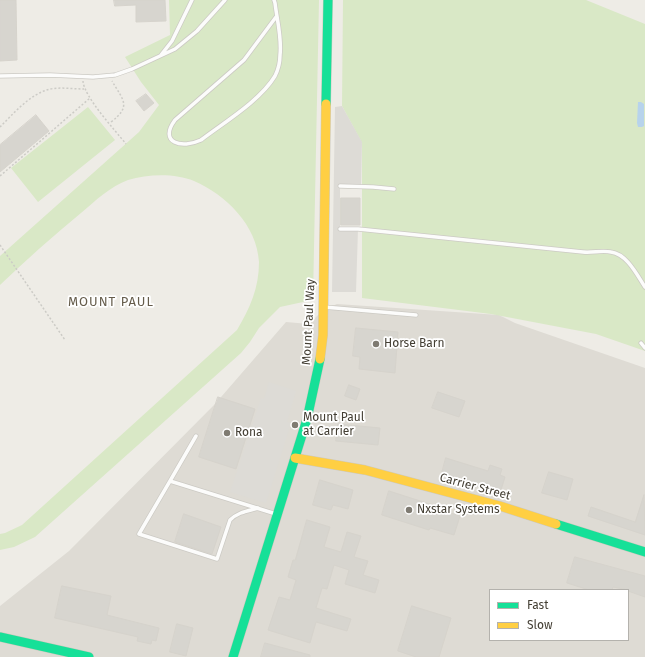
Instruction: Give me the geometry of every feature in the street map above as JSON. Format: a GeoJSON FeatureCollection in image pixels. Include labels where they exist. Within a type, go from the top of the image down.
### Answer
{"type":"FeatureCollection","features":[{"type":"Feature","properties":{"kind":"street","name":"Mount Paul Way"},"geometry":{"type":"LineString","coordinates":[[233,657],[295,458],[315,385],[320,357],[323,307],[328,0]]}},
{"type":"Feature","properties":{"kind":"street","name":"Carrier Street"},"geometry":{"type":"LineString","coordinates":[[295,458],[365,470],[492,504],[645,552]]}},
{"type":"Feature","properties":{"kind":"street"},"geometry":{"type":"LineString","coordinates":[[0,637],[89,657]]}},
{"type":"Feature","properties":{"kind":"lane"},"geometry":{"type":"LineString","coordinates":[[161,56],[172,41],[192,0]]}},
{"type":"Feature","properties":{"kind":"lane"},"geometry":{"type":"LineString","coordinates":[[0,76],[108,76],[132,69],[175,49],[185,41],[225,0]]}},
{"type":"Feature","properties":{"kind":"lane"},"geometry":{"type":"LineString","coordinates":[[274,0],[276,17],[280,54],[278,70],[266,87],[242,109],[200,140],[189,144],[176,143],[170,138],[170,126],[175,120],[244,60],[276,17]]}},
{"type":"Feature","properties":{"kind":"lane"},"geometry":{"type":"LineString","coordinates":[[340,186],[394,189]]}},
{"type":"Feature","properties":{"kind":"lane"},"geometry":{"type":"LineString","coordinates":[[340,229],[358,229],[583,252],[612,252],[619,254],[626,260],[645,287]]}},
{"type":"Feature","properties":{"kind":"lane"},"geometry":{"type":"LineString","coordinates":[[323,307],[416,315]]}},
{"type":"Feature","properties":{"kind":"lane"},"geometry":{"type":"LineString","coordinates":[[641,343],[645,348]]}},
{"type":"Feature","properties":{"kind":"lane"},"geometry":{"type":"LineString","coordinates":[[196,436],[139,534],[217,559],[230,520],[242,512],[258,508]]}},
{"type":"Feature","properties":{"kind":"lane"},"geometry":{"type":"LineString","coordinates":[[170,481],[278,514]]}},
{"type":"Feature","properties":{"kind":"path"},"geometry":{"type":"LineString","coordinates":[[108,76],[124,105],[124,110],[110,123]]}},
{"type":"Feature","properties":{"kind":"path"},"geometry":{"type":"LineString","coordinates":[[83,77],[84,89],[126,144]]}},
{"type":"Feature","properties":{"kind":"path"},"geometry":{"type":"LineString","coordinates":[[0,127],[27,102],[40,93],[50,89],[61,88],[84,89]]}},
{"type":"Feature","properties":{"kind":"path"},"geometry":{"type":"LineString","coordinates":[[0,176],[90,98]]}},
{"type":"Feature","properties":{"kind":"path"},"geometry":{"type":"LineString","coordinates":[[0,245],[65,340]]}},
{"type":"Feature","properties":{"kind":"shaded area"},"geometry":{"type":"Polygon","coordinates":[[[342,106],[362,142],[361,186],[340,186],[340,229],[358,229],[356,292],[332,292],[335,107],[342,106]]]}},
{"type":"Feature","properties":{"kind":"shaded area"},"geometry":{"type":"Polygon","coordinates":[[[337,304],[499,315],[515,323],[645,368],[645,657],[0,657],[0,606],[69,551],[215,404],[286,322],[309,324],[323,310],[337,304]]]}},
{"type":"Feature","properties":{"kind":"shaded area"},"geometry":{"type":"Polygon","coordinates":[[[269,382],[296,391],[287,422],[291,423],[266,503],[230,492],[261,398],[264,399],[269,382]]]}},
{"type":"Feature","properties":{"kind":"green space"},"geometry":{"type":"Polygon","coordinates":[[[169,0],[319,0],[313,298],[303,302],[280,307],[259,328],[241,353],[35,537],[14,547],[0,550],[0,534],[22,525],[237,330],[253,298],[259,271],[257,248],[246,224],[238,213],[217,194],[194,181],[187,178],[161,175],[144,176],[128,180],[109,190],[50,239],[0,285],[0,256],[139,132],[159,105],[141,82],[125,57],[170,35],[169,0]]]}},
{"type":"Feature","properties":{"kind":"green space"},"geometry":{"type":"Polygon","coordinates":[[[343,0],[586,0],[645,24],[645,351],[596,334],[491,314],[362,298],[362,143],[342,106],[343,0]]]}},
{"type":"Feature","properties":{"kind":"green space"},"geometry":{"type":"Polygon","coordinates":[[[88,107],[115,140],[38,202],[11,168],[88,107]]]}},
{"type":"Feature","properties":{"kind":"water"},"geometry":{"type":"Polygon","coordinates":[[[638,102],[644,104],[644,126],[642,127],[638,127],[637,123],[638,102]]]}},
{"type":"Feature","properties":{"kind":"building"},"geometry":{"type":"Polygon","coordinates":[[[0,0],[16,0],[17,60],[0,61],[0,0]]]}},
{"type":"Feature","properties":{"kind":"building"},"geometry":{"type":"Polygon","coordinates":[[[114,0],[165,0],[166,21],[136,22],[136,5],[115,6],[114,0]]]}},
{"type":"Feature","properties":{"kind":"building"},"geometry":{"type":"Polygon","coordinates":[[[146,94],[154,103],[144,111],[136,101],[146,94]]]}},
{"type":"Feature","properties":{"kind":"building"},"geometry":{"type":"Polygon","coordinates":[[[36,115],[49,131],[0,172],[0,145],[36,115]]]}},
{"type":"Feature","properties":{"kind":"building"},"geometry":{"type":"Polygon","coordinates":[[[341,198],[360,198],[360,225],[341,225],[341,198]]]}},
{"type":"Feature","properties":{"kind":"building","name":"Horse Barn"},"geometry":{"type":"Polygon","coordinates":[[[356,328],[398,332],[395,373],[359,369],[360,357],[353,356],[356,328]]]}},
{"type":"Feature","properties":{"kind":"building"},"geometry":{"type":"Polygon","coordinates":[[[349,385],[360,389],[356,400],[345,396],[349,385]]]}},
{"type":"Feature","properties":{"kind":"building"},"geometry":{"type":"Polygon","coordinates":[[[438,392],[465,401],[459,417],[432,408],[438,392]]]}},
{"type":"Feature","properties":{"kind":"building","name":"Rona"},"geometry":{"type":"Polygon","coordinates":[[[218,397],[255,409],[236,469],[199,457],[218,397]]]}},
{"type":"Feature","properties":{"kind":"building"},"geometry":{"type":"Polygon","coordinates":[[[338,424],[380,428],[378,445],[336,441],[338,424]]]}},
{"type":"Feature","properties":{"kind":"building"},"geometry":{"type":"Polygon","coordinates":[[[446,458],[488,471],[490,465],[502,469],[500,475],[505,477],[500,493],[466,483],[466,480],[442,473],[446,458]]]}},
{"type":"Feature","properties":{"kind":"building"},"geometry":{"type":"Polygon","coordinates":[[[549,472],[573,479],[567,500],[542,493],[549,472]]]}},
{"type":"Feature","properties":{"kind":"building"},"geometry":{"type":"Polygon","coordinates":[[[320,480],[353,490],[348,509],[333,505],[331,510],[313,505],[320,480]]]}},
{"type":"Feature","properties":{"kind":"building","name":"Nxstar Systems"},"geometry":{"type":"Polygon","coordinates":[[[389,491],[436,506],[436,508],[460,516],[454,535],[430,528],[429,530],[382,515],[389,491]]]}},
{"type":"Feature","properties":{"kind":"building"},"geometry":{"type":"Polygon","coordinates":[[[644,495],[645,535],[588,516],[591,507],[635,522],[644,495]]]}},
{"type":"Feature","properties":{"kind":"building"},"geometry":{"type":"Polygon","coordinates":[[[184,514],[221,527],[212,554],[175,542],[184,514]]]}},
{"type":"Feature","properties":{"kind":"building"},"geometry":{"type":"Polygon","coordinates":[[[307,520],[330,527],[324,547],[341,552],[347,532],[361,536],[354,557],[368,561],[363,575],[379,580],[375,593],[345,584],[349,570],[334,565],[327,589],[322,588],[316,608],[351,619],[347,631],[316,622],[310,643],[268,630],[279,597],[290,600],[296,580],[288,577],[293,560],[295,560],[307,520]]]}},
{"type":"Feature","properties":{"kind":"building"},"geometry":{"type":"Polygon","coordinates":[[[575,557],[645,576],[645,597],[629,591],[629,589],[613,587],[612,589],[586,589],[567,583],[575,557]]]}},
{"type":"Feature","properties":{"kind":"building"},"geometry":{"type":"Polygon","coordinates":[[[62,586],[111,596],[107,615],[159,628],[156,641],[152,640],[151,644],[137,641],[138,637],[55,618],[62,586]]]}},
{"type":"Feature","properties":{"kind":"building"},"geometry":{"type":"Polygon","coordinates":[[[412,606],[451,618],[439,657],[416,657],[398,651],[412,606]]]}},
{"type":"Feature","properties":{"kind":"building"},"geometry":{"type":"Polygon","coordinates":[[[177,624],[193,628],[186,656],[170,652],[177,624]]]}},
{"type":"Feature","properties":{"kind":"building"},"geometry":{"type":"Polygon","coordinates":[[[265,643],[310,655],[310,657],[261,657],[265,643]]]}},
{"type":"Feature","properties":{"kind":"traffic: fast"},"geometry":{"type":"LineString","coordinates":[[326,104],[328,0]]}},
{"type":"Feature","properties":{"kind":"traffic: fast"},"geometry":{"type":"LineString","coordinates":[[233,657],[307,419],[320,359]]}},
{"type":"Feature","properties":{"kind":"traffic: fast"},"geometry":{"type":"LineString","coordinates":[[556,524],[645,552]]}},
{"type":"Feature","properties":{"kind":"traffic: fast"},"geometry":{"type":"LineString","coordinates":[[0,637],[89,657]]}},
{"type":"Feature","properties":{"kind":"traffic: slow"},"geometry":{"type":"LineString","coordinates":[[320,359],[323,335],[326,104]]}},
{"type":"Feature","properties":{"kind":"traffic: slow"},"geometry":{"type":"LineString","coordinates":[[295,458],[365,470],[500,506],[556,524]]}},
{"type":"Feature","properties":{"kind":"place","name":"Horse Barn"},"geometry":{"type":"Point","coordinates":[376,344]}},
{"type":"Feature","properties":{"kind":"place","name":"Mount Paul at Carrier"},"geometry":{"type":"Point","coordinates":[295,425]}},
{"type":"Feature","properties":{"kind":"place","name":"Rona"},"geometry":{"type":"Point","coordinates":[227,433]}},
{"type":"Feature","properties":{"kind":"place","name":"Nxstar Systems"},"geometry":{"type":"Point","coordinates":[409,510]}},
{"type":"Feature","properties":{"kind":"district","name":"MOUNT PAUL"},"geometry":{"type":"Point","coordinates":[111,302]}}]}
